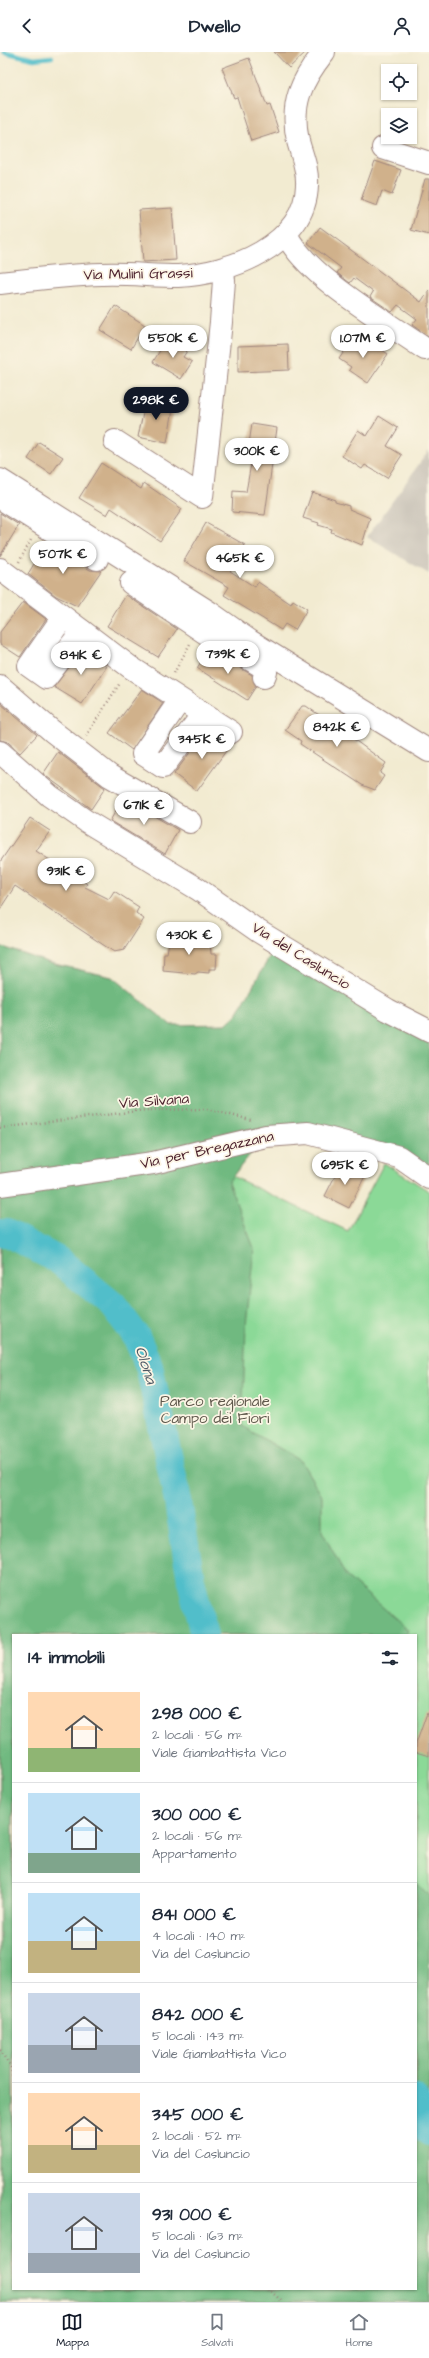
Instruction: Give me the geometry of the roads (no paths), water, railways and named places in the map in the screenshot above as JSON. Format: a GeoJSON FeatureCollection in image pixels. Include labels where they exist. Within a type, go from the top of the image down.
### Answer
{"type":"FeatureCollection","features":[{"type":"Feature","properties":{"kind":"street","name":"Via Mulini Grassi"},"geometry":{"type":"LineString","coordinates":[[0,283],[96,274],[179,276],[222,269],[268,247],[286,234],[299,217],[306,199],[308,185],[296,124],[296,101],[307,75],[324,52]]}},
{"type":"Feature","properties":{"kind":"street"},"geometry":{"type":"LineString","coordinates":[[383,148],[429,163]]}},
{"type":"Feature","properties":{"kind":"street"},"geometry":{"type":"LineString","coordinates":[[286,234],[296,252],[329,280],[425,349]]}},
{"type":"Feature","properties":{"kind":"street"},"geometry":{"type":"LineString","coordinates":[[115,441],[202,497],[221,322],[224,280],[222,269]]}},
{"type":"Feature","properties":{"kind":"street"},"geometry":{"type":"LineString","coordinates":[[0,480],[41,522],[102,562]]}},
{"type":"Feature","properties":{"kind":"street"},"geometry":{"type":"LineString","coordinates":[[0,498],[41,522],[202,625],[263,667],[266,672],[264,676]]}},
{"type":"Feature","properties":{"kind":"street"},"geometry":{"type":"LineString","coordinates":[[5,572],[130,667],[231,732]]}},
{"type":"Feature","properties":{"kind":"street"},"geometry":{"type":"LineString","coordinates":[[131,583],[202,625],[250,641],[429,751]]}},
{"type":"Feature","properties":{"kind":"street"},"geometry":{"type":"LineString","coordinates":[[63,617],[29,666],[46,678],[82,631]]}},
{"type":"Feature","properties":{"kind":"street"},"geometry":{"type":"LineString","coordinates":[[46,642],[64,655]]}},
{"type":"Feature","properties":{"kind":"street"},"geometry":{"type":"LineString","coordinates":[[0,686],[76,750],[110,776],[190,822]]}},
{"type":"Feature","properties":{"kind":"street"},"geometry":{"type":"LineString","coordinates":[[172,694],[162,727],[143,754],[163,767],[203,714]]}},
{"type":"Feature","properties":{"kind":"street"},"geometry":{"type":"LineString","coordinates":[[162,727],[182,741]]}},
{"type":"Feature","properties":{"kind":"street","name":"Via del Casluncio"},"geometry":{"type":"LineString","coordinates":[[0,752],[50,796],[86,821],[198,889],[258,931],[388,1010],[429,1031]]}},
{"type":"Feature","properties":{"kind":"street","name":"Via per Bregazzana"},"geometry":{"type":"LineString","coordinates":[[0,1185],[152,1162],[266,1136],[308,1134],[398,1157],[429,1178]]}},
{"type":"Feature","properties":{"kind":"waterway"},"geometry":{"type":"LineString","coordinates":[[4,52],[34,59],[52,57]]}},
{"type":"Feature","properties":{"kind":"waterway","name":"Olona"},"geometry":{"type":"LineString","coordinates":[[0,1233],[7,1233],[58,1260],[113,1305],[136,1336],[149,1366],[177,1496],[191,1580],[204,1634]]}},
{"type":"Feature","properties":{"kind":"waterway","name":"Olona"},"geometry":{"type":"LineString","coordinates":[[417,2102],[429,2132]]}},
{"type":"Feature","properties":{"kind":"park label","name":"Parco regionale Campo dei Fiori"},"geometry":{"type":"Point","coordinates":[215,1410]}}]}
